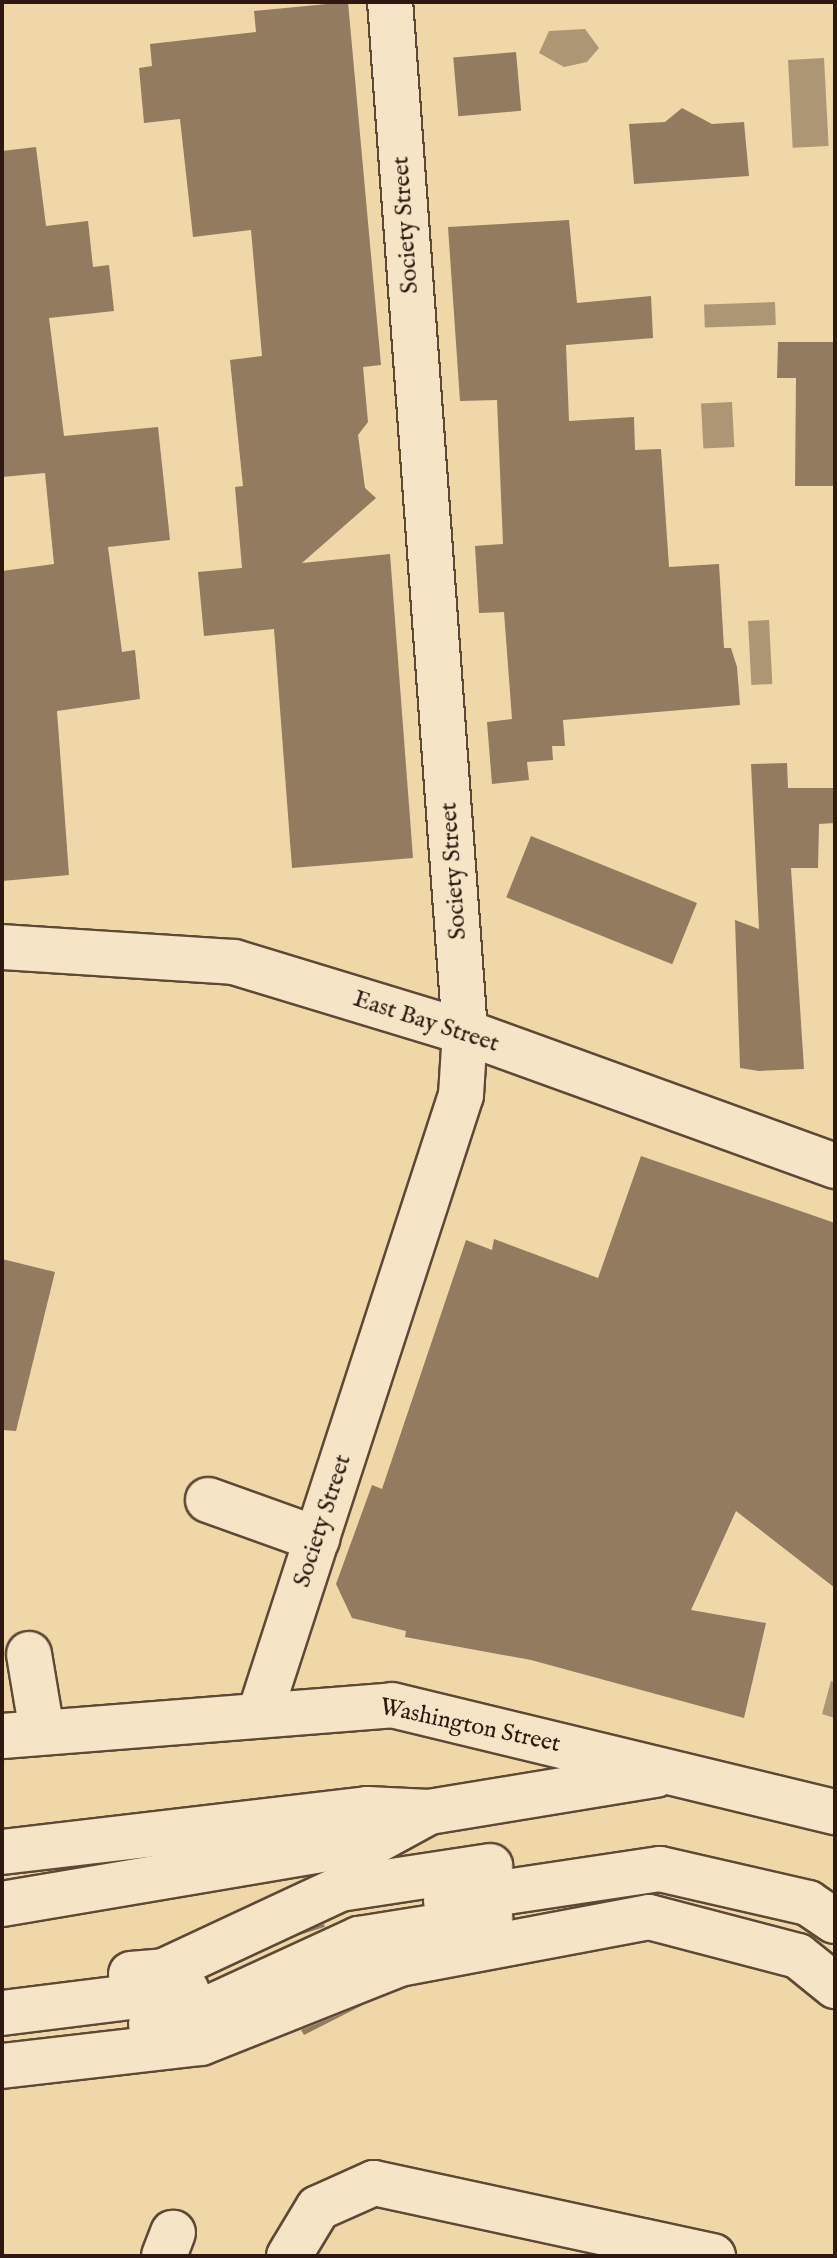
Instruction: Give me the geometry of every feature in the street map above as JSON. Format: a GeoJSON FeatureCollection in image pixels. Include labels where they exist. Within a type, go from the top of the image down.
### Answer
{"type":"FeatureCollection","features":[{"type":"Feature","properties":{"kind":"street","name":"Society Street"},"geometry":{"type":"LineString","coordinates":[[261,1710],[461,1095],[465,1032],[390,2]]}},
{"type":"Feature","properties":{"kind":"street","name":"East Bay Street"},"geometry":{"type":"LineString","coordinates":[[2,947],[234,962],[465,1032],[835,1166]]}},
{"type":"Feature","properties":{"kind":"street"},"geometry":{"type":"LineString","coordinates":[[208,1500],[317,1539]]}},
{"type":"Feature","properties":{"kind":"street"},"geometry":{"type":"LineString","coordinates":[[22,1734],[29,1654]]}},
{"type":"Feature","properties":{"kind":"street","name":"Washington Street"},"geometry":{"type":"LineString","coordinates":[[22,1734],[261,1710],[392,1705],[678,1771],[835,1812]]}},
{"type":"Feature","properties":{"kind":"street"},"geometry":{"type":"LineString","coordinates":[[2,1852],[367,1809],[429,1812],[678,1771]]}},
{"type":"Feature","properties":{"kind":"street"},"geometry":{"type":"LineString","coordinates":[[2,1904],[376,1841],[429,1812]]}},
{"type":"Feature","properties":{"kind":"street"},"geometry":{"type":"LineString","coordinates":[[2,1987],[164,1971],[340,1889],[635,1843],[802,1873],[835,1889]]}},
{"type":"Feature","properties":{"kind":"street"},"geometry":{"type":"LineString","coordinates":[[2,2013],[181,1993],[348,1915],[633,1868],[808,1903],[835,1921]]}},
{"type":"Feature","properties":{"kind":"street"},"geometry":{"type":"LineString","coordinates":[[2,2041],[185,2019],[359,1939],[644,1892],[806,1929],[835,1951]]}},
{"type":"Feature","properties":{"kind":"street"},"geometry":{"type":"LineString","coordinates":[[2,2066],[201,2043],[400,1964],[649,1917],[798,1956],[835,1986]]}},
{"type":"Feature","properties":{"kind":"street"},"geometry":{"type":"LineString","coordinates":[[289,2256],[318,2208],[374,2183],[713,2256]]}},
{"type":"Feature","properties":{"kind":"shaded area"},"geometry":{"type":"Polygon","coordinates":[[[585,29],[599,48],[587,62],[564,67],[539,53],[549,31],[585,29]]]}},
{"type":"Feature","properties":{"kind":"shaded area"},"geometry":{"type":"Polygon","coordinates":[[[824,58],[829,146],[793,148],[788,60],[824,58]]]}},
{"type":"Feature","properties":{"kind":"shaded area"},"geometry":{"type":"Polygon","coordinates":[[[775,302],[776,325],[705,327],[704,304],[775,302]]]}},
{"type":"Feature","properties":{"kind":"shaded area"},"geometry":{"type":"Polygon","coordinates":[[[732,402],[734,447],[703,449],[701,404],[732,402]]]}},
{"type":"Feature","properties":{"kind":"shaded area"},"geometry":{"type":"Polygon","coordinates":[[[769,620],[772,684],[751,685],[748,621],[769,620]]]}},
{"type":"Feature","properties":{"kind":"shaded area"},"geometry":{"type":"Polygon","coordinates":[[[831,1681],[835,1682],[835,1718],[822,1714],[831,1681]]]}},
{"type":"Feature","properties":{"kind":"building"},"geometry":{"type":"Polygon","coordinates":[[[348,2],[381,365],[363,367],[368,422],[358,435],[365,488],[376,498],[302,563],[390,554],[413,858],[292,868],[274,629],[204,636],[198,572],[242,568],[235,487],[243,486],[230,360],[262,356],[251,230],[193,237],[180,119],[144,123],[139,68],[152,66],[150,44],[256,32],[254,11],[348,2]]]}},
{"type":"Feature","properties":{"kind":"building"},"geometry":{"type":"Polygon","coordinates":[[[516,52],[521,111],[458,116],[453,57],[516,52]]]}},
{"type":"Feature","properties":{"kind":"building"},"geometry":{"type":"Polygon","coordinates":[[[682,108],[712,124],[744,122],[749,176],[634,184],[629,124],[665,122],[682,108]]]}},
{"type":"Feature","properties":{"kind":"building"},"geometry":{"type":"Polygon","coordinates":[[[36,147],[46,226],[88,221],[93,267],[109,265],[114,311],[49,318],[64,436],[158,427],[170,540],[108,547],[122,652],[135,650],[140,699],[57,711],[69,875],[2,881],[2,571],[54,564],[45,473],[2,477],[2,151],[36,147]]]}},
{"type":"Feature","properties":{"kind":"building"},"geometry":{"type":"Polygon","coordinates":[[[569,220],[577,303],[651,296],[653,338],[566,345],[569,421],[634,417],[635,450],[661,449],[669,567],[719,564],[724,648],[731,648],[737,667],[740,705],[563,720],[565,746],[552,746],[553,760],[527,762],[529,780],[492,784],[487,722],[512,719],[504,612],[479,613],[475,546],[503,544],[497,400],[460,401],[448,227],[569,220]]]}},
{"type":"Feature","properties":{"kind":"building"},"geometry":{"type":"Polygon","coordinates":[[[778,342],[835,342],[835,486],[795,486],[796,378],[777,378],[778,342]]]}},
{"type":"Feature","properties":{"kind":"building"},"geometry":{"type":"Polygon","coordinates":[[[787,763],[788,788],[835,788],[835,823],[819,824],[818,868],[791,868],[804,1069],[759,1071],[740,1068],[735,920],[759,929],[751,764],[787,763]]]}},
{"type":"Feature","properties":{"kind":"building"},"geometry":{"type":"Polygon","coordinates":[[[531,836],[697,903],[672,964],[506,897],[531,836]]]}},
{"type":"Feature","properties":{"kind":"building"},"geometry":{"type":"Polygon","coordinates":[[[641,1156],[835,1223],[835,1588],[736,1511],[691,1610],[766,1623],[744,1718],[531,1660],[405,1637],[406,1631],[352,1618],[336,1584],[372,1485],[382,1489],[466,1240],[492,1250],[494,1239],[598,1278],[641,1156]]]}},
{"type":"Feature","properties":{"kind":"building"},"geometry":{"type":"Polygon","coordinates":[[[2,1259],[55,1272],[16,1431],[2,1430],[2,1259]]]}},
{"type":"Feature","properties":{"kind":"building"},"geometry":{"type":"Polygon","coordinates":[[[324,1924],[325,1927],[262,1947],[261,1944],[324,1924]]]}},
{"type":"Feature","properties":{"kind":"building"},"geometry":{"type":"Polygon","coordinates":[[[363,2005],[304,2035],[301,2030],[363,2005]]]}}]}
